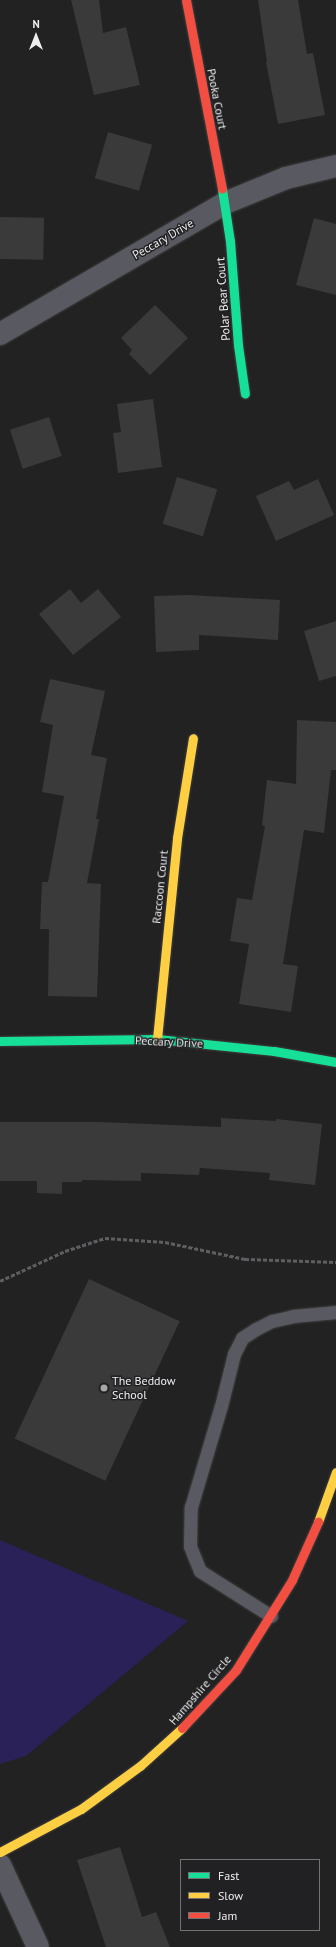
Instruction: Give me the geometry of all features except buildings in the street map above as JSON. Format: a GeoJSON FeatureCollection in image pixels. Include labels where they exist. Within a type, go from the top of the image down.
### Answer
{"type":"FeatureCollection","features":[{"type":"Feature","properties":{"kind":"street","name":"Pooka Court"},"geometry":{"type":"LineString","coordinates":[[186,0],[224,203]]}},
{"type":"Feature","properties":{"kind":"street","name":"Peccary Drive"},"geometry":{"type":"LineString","coordinates":[[0,334],[224,203],[286,178],[336,166]]}},
{"type":"Feature","properties":{"kind":"street","name":"Polar Bear Court"},"geometry":{"type":"LineString","coordinates":[[224,203],[230,241],[238,345],[244,394]]}},
{"type":"Feature","properties":{"kind":"street","name":"Raccoon Court"},"geometry":{"type":"LineString","coordinates":[[157,1039],[177,838],[193,738]]}},
{"type":"Feature","properties":{"kind":"street","name":"Peccary Drive"},"geometry":{"type":"LineString","coordinates":[[0,1041],[157,1039],[246,1047],[336,1062]]}},
{"type":"Feature","properties":{"kind":"street","name":"Hampshire Circle"},"geometry":{"type":"LineString","coordinates":[[0,1852],[81,1809],[140,1766],[176,1734],[236,1670],[292,1580],[311,1540],[327,1500],[336,1472]]}},
{"type":"Feature","properties":{"kind":"street"},"geometry":{"type":"LineString","coordinates":[[0,1866],[38,1947]]}},
{"type":"Feature","properties":{"kind":"lane"},"geometry":{"type":"LineString","coordinates":[[270,1616],[200,1571],[190,1546],[192,1507],[221,1406],[234,1354],[242,1338],[256,1328],[272,1321],[293,1316],[336,1312]]}},
{"type":"Feature","properties":{"kind":"path"},"geometry":{"type":"LineString","coordinates":[[0,1281],[65,1251],[105,1238],[165,1242],[245,1259],[336,1262]]}},
{"type":"Feature","properties":{"kind":"shaded area"},"geometry":{"type":"Polygon","coordinates":[[[0,1540],[188,1621],[26,1756],[0,1764],[0,1540]]]}},
{"type":"Feature","properties":{"kind":"traffic: fast"},"geometry":{"type":"LineString","coordinates":[[222,189],[230,241],[238,345],[245,394]]}},
{"type":"Feature","properties":{"kind":"traffic: fast"},"geometry":{"type":"LineString","coordinates":[[0,1041],[157,1039],[274,1051],[336,1062]]}},
{"type":"Feature","properties":{"kind":"traffic: slow"},"geometry":{"type":"LineString","coordinates":[[157,1039],[177,838],[193,738]]}},
{"type":"Feature","properties":{"kind":"traffic: slow"},"geometry":{"type":"LineString","coordinates":[[318,1522],[336,1472]]}},
{"type":"Feature","properties":{"kind":"traffic: slow"},"geometry":{"type":"LineString","coordinates":[[0,1852],[81,1809],[140,1766],[182,1728]]}},
{"type":"Feature","properties":{"kind":"traffic: jam"},"geometry":{"type":"LineString","coordinates":[[186,0],[222,189]]}},
{"type":"Feature","properties":{"kind":"traffic: jam"},"geometry":{"type":"LineString","coordinates":[[182,1728],[236,1670],[292,1580],[318,1522]]}},
{"type":"Feature","properties":{"kind":"place","name":"The Beddow School"},"geometry":{"type":"Point","coordinates":[104,1388]}}]}
